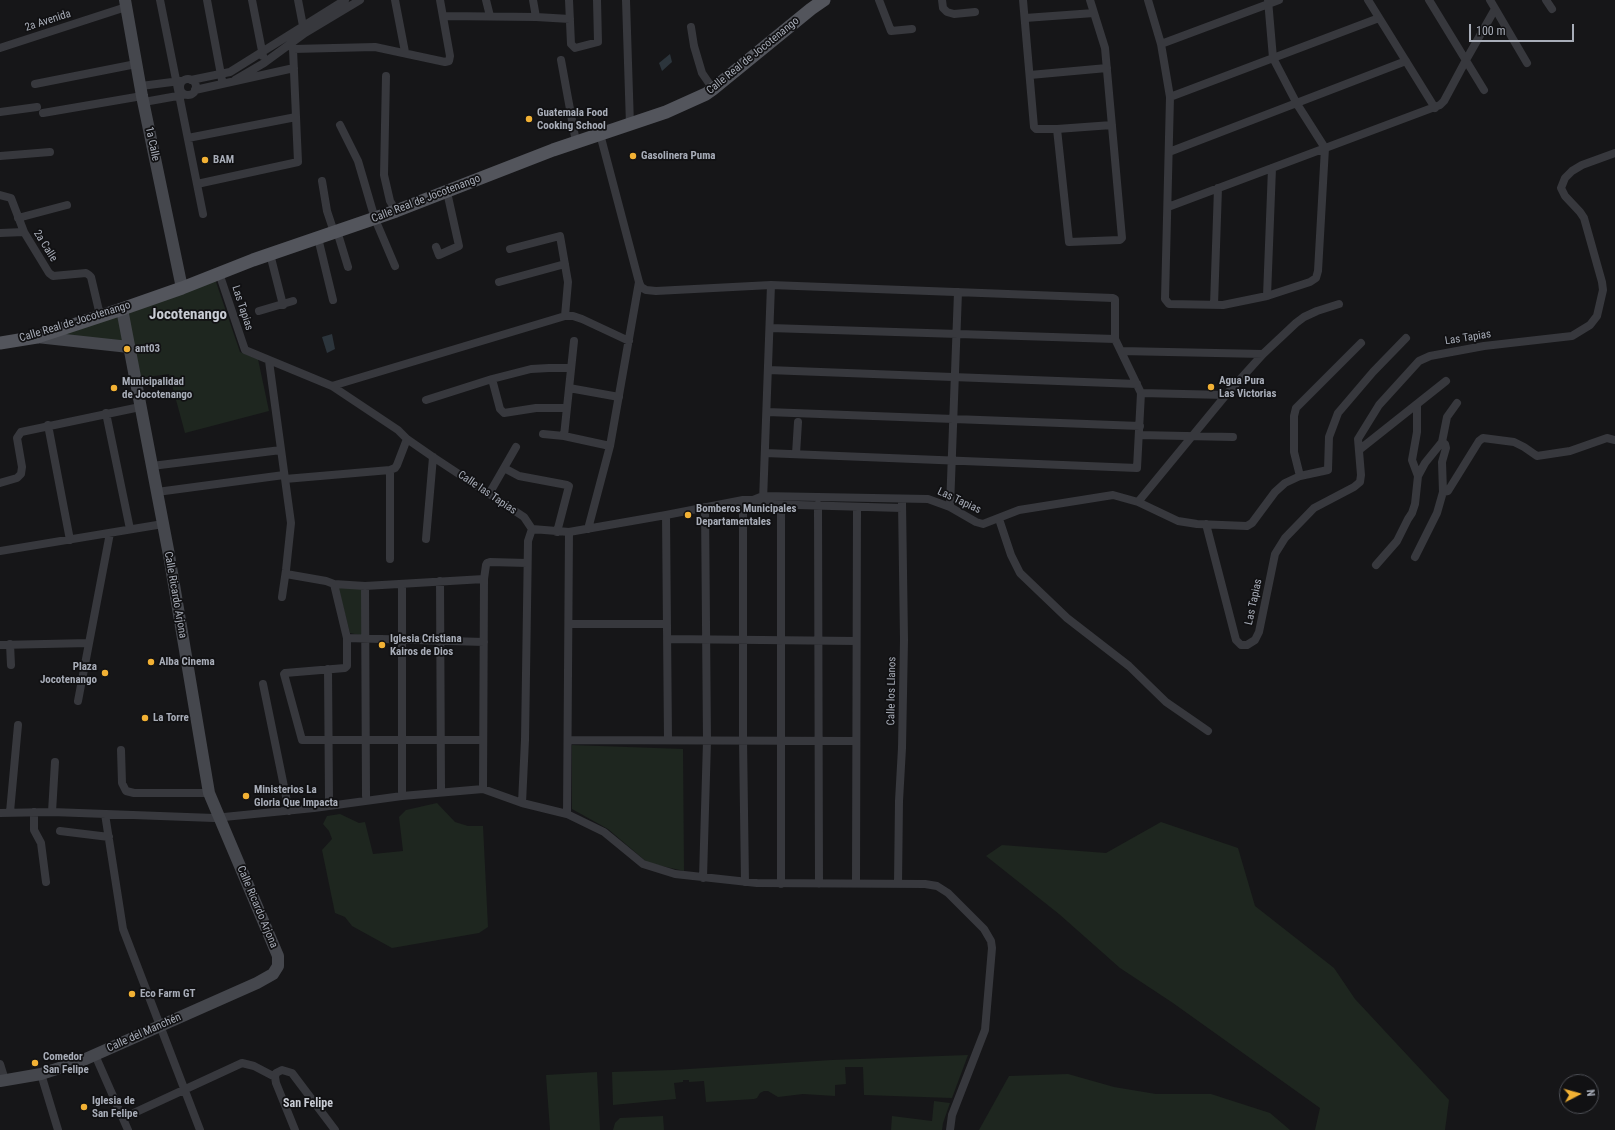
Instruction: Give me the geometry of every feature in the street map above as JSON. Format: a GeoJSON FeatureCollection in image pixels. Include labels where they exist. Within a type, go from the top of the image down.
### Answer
{"type":"FeatureCollection","features":[{"type":"Feature","properties":{"kind":"main road","name":"Calle Real de Jocotenango"},"geometry":{"type":"LineString","coordinates":[[0,343],[37,336],[122,309],[182,288],[270,254],[375,219],[576,142],[666,112],[706,94],[737,71],[811,9],[824,0]]}},
{"type":"Feature","properties":{"kind":"street"},"geometry":{"type":"LineString","coordinates":[[160,0],[183,81],[182,95],[188,138],[203,214]]}},
{"type":"Feature","properties":{"kind":"street"},"geometry":{"type":"LineString","coordinates":[[207,0],[223,84]]}},
{"type":"Feature","properties":{"kind":"street"},"geometry":{"type":"LineString","coordinates":[[252,0],[264,63]]}},
{"type":"Feature","properties":{"kind":"street"},"geometry":{"type":"LineString","coordinates":[[236,80],[291,47],[304,29],[298,0]]}},
{"type":"Feature","properties":{"kind":"street"},"geometry":{"type":"LineString","coordinates":[[43,113],[142,95],[183,81],[221,75],[230,72],[262,52],[304,29],[346,2],[360,0]]}},
{"type":"Feature","properties":{"kind":"street"},"geometry":{"type":"LineString","coordinates":[[395,0],[405,52]]}},
{"type":"Feature","properties":{"kind":"street"},"geometry":{"type":"LineString","coordinates":[[291,47],[375,47],[405,52],[445,62],[450,61],[444,16],[440,0]]}},
{"type":"Feature","properties":{"kind":"street"},"geometry":{"type":"LineString","coordinates":[[486,0],[490,16]]}},
{"type":"Feature","properties":{"kind":"street"},"geometry":{"type":"LineString","coordinates":[[533,0],[536,17]]}},
{"type":"Feature","properties":{"kind":"street"},"geometry":{"type":"LineString","coordinates":[[569,0],[571,44],[575,48],[598,42],[597,0]]}},
{"type":"Feature","properties":{"kind":"street"},"geometry":{"type":"LineString","coordinates":[[626,0],[630,125]]}},
{"type":"Feature","properties":{"kind":"street"},"geometry":{"type":"LineString","coordinates":[[879,0],[891,31],[912,29]]}},
{"type":"Feature","properties":{"kind":"street"},"geometry":{"type":"LineString","coordinates":[[942,0],[943,8],[947,12],[954,14],[975,12]]}},
{"type":"Feature","properties":{"kind":"street"},"geometry":{"type":"LineString","coordinates":[[1023,0],[1034,127],[1036,129],[1057,129],[1112,125]]}},
{"type":"Feature","properties":{"kind":"street"},"geometry":{"type":"LineString","coordinates":[[1057,129],[1068,241],[1070,243],[1111,241],[1122,238],[1103,37],[1090,0]]}},
{"type":"Feature","properties":{"kind":"street"},"geometry":{"type":"LineString","coordinates":[[1148,0],[1161,44],[1170,97],[1170,152],[1165,299],[1169,304],[1214,305],[1224,305],[1266,296],[1310,282],[1316,278],[1318,271],[1325,148],[1297,104],[1273,58],[1268,2]]}},
{"type":"Feature","properties":{"kind":"street"},"geometry":{"type":"LineString","coordinates":[[1161,44],[1268,2],[1279,0]]}},
{"type":"Feature","properties":{"kind":"street"},"geometry":{"type":"LineString","coordinates":[[1368,0],[1435,108]]}},
{"type":"Feature","properties":{"kind":"street"},"geometry":{"type":"LineString","coordinates":[[1429,0],[1484,90]]}},
{"type":"Feature","properties":{"kind":"street"},"geometry":{"type":"LineString","coordinates":[[1490,0],[1527,63]]}},
{"type":"Feature","properties":{"kind":"street"},"geometry":{"type":"LineString","coordinates":[[1546,0],[1552,9]]}},
{"type":"Feature","properties":{"kind":"street","name":"2a Avenida"},"geometry":{"type":"LineString","coordinates":[[0,48],[126,4]]}},
{"type":"Feature","properties":{"kind":"street","name":"1a Calle"},"geometry":{"type":"LineString","coordinates":[[126,4],[142,95],[182,288]]}},
{"type":"Feature","properties":{"kind":"street"},"geometry":{"type":"LineString","coordinates":[[1168,207],[1435,108],[1444,101],[1496,9]]}},
{"type":"Feature","properties":{"kind":"street"},"geometry":{"type":"LineString","coordinates":[[1025,18],[1094,12]]}},
{"type":"Feature","properties":{"kind":"street"},"geometry":{"type":"LineString","coordinates":[[444,16],[570,19]]}},
{"type":"Feature","properties":{"kind":"street"},"geometry":{"type":"LineString","coordinates":[[1170,97],[1379,18]]}},
{"type":"Feature","properties":{"kind":"street"},"geometry":{"type":"LineString","coordinates":[[691,27],[698,62],[702,73],[713,89]]}},
{"type":"Feature","properties":{"kind":"street"},"geometry":{"type":"LineString","coordinates":[[197,184],[298,162],[294,68],[291,47]]}},
{"type":"Feature","properties":{"kind":"street"},"geometry":{"type":"LineString","coordinates":[[561,60],[576,142]]}},
{"type":"Feature","properties":{"kind":"street"},"geometry":{"type":"LineString","coordinates":[[1170,152],[1406,61]]}},
{"type":"Feature","properties":{"kind":"street"},"geometry":{"type":"LineString","coordinates":[[35,84],[136,64]]}},
{"type":"Feature","properties":{"kind":"street"},"geometry":{"type":"LineString","coordinates":[[142,95],[182,95],[192,93],[195,90],[236,80],[294,68]]}},
{"type":"Feature","properties":{"kind":"street"},"geometry":{"type":"LineString","coordinates":[[1030,74],[1107,68]]}},
{"type":"Feature","properties":{"kind":"street"},"geometry":{"type":"LineString","coordinates":[[386,76],[384,176],[390,201],[396,211]]}},
{"type":"Feature","properties":{"kind":"street"},"geometry":{"type":"LineString","coordinates":[[183,81],[195,85],[195,90]]}},
{"type":"Feature","properties":{"kind":"street"},"geometry":{"type":"LineString","coordinates":[[0,112],[37,107]]}},
{"type":"Feature","properties":{"kind":"street"},"geometry":{"type":"LineString","coordinates":[[188,138],[296,117]]}},
{"type":"Feature","properties":{"kind":"street"},"geometry":{"type":"LineString","coordinates":[[340,126],[358,161],[375,219],[394,266]]}},
{"type":"Feature","properties":{"kind":"street"},"geometry":{"type":"LineString","coordinates":[[600,134],[639,282],[641,287],[646,290],[656,291],[771,285],[1113,298],[1116,302],[1115,340],[1141,393],[1138,467],[1136,469],[765,453]]}},
{"type":"Feature","properties":{"kind":"street"},"geometry":{"type":"LineString","coordinates":[[0,156],[50,152]]}},
{"type":"Feature","properties":{"kind":"street","name":"Las Tapias"},"geometry":{"type":"LineString","coordinates":[[743,500],[928,499],[950,507],[976,522],[983,524],[1027,508],[1113,495],[1138,502],[1178,521],[1206,524],[1236,640],[1241,645],[1247,645],[1255,640],[1259,632],[1275,554],[1285,538],[1314,508],[1354,487],[1360,482],[1361,475],[1358,439],[1379,405],[1419,361],[1430,356],[1484,346],[1572,336],[1590,325],[1597,316],[1603,290],[1602,282],[1584,218],[1565,196],[1562,188],[1565,178],[1572,171],[1582,165],[1615,154]]}},
{"type":"Feature","properties":{"kind":"street"},"geometry":{"type":"LineString","coordinates":[[1266,296],[1272,168]]}},
{"type":"Feature","properties":{"kind":"street"},"geometry":{"type":"LineString","coordinates":[[322,181],[327,211],[348,267]]}},
{"type":"Feature","properties":{"kind":"street"},"geometry":{"type":"LineString","coordinates":[[1214,305],[1218,188]]}},
{"type":"Feature","properties":{"kind":"street"},"geometry":{"type":"LineString","coordinates":[[436,247],[439,255],[459,246],[447,192]]}},
{"type":"Feature","properties":{"kind":"street","name":"2a Calle"},"geometry":{"type":"LineString","coordinates":[[0,195],[10,198],[24,232],[49,273],[53,276],[86,273],[89,275],[100,315]]}},
{"type":"Feature","properties":{"kind":"street"},"geometry":{"type":"LineString","coordinates":[[18,218],[68,204]]}},
{"type":"Feature","properties":{"kind":"street"},"geometry":{"type":"LineString","coordinates":[[0,233],[24,232]]}},
{"type":"Feature","properties":{"kind":"street"},"geometry":{"type":"LineString","coordinates":[[510,249],[560,236],[568,282],[565,316]]}},
{"type":"Feature","properties":{"kind":"street"},"geometry":{"type":"LineString","coordinates":[[318,238],[333,300]]}},
{"type":"Feature","properties":{"kind":"street"},"geometry":{"type":"LineString","coordinates":[[270,254],[283,305]]}},
{"type":"Feature","properties":{"kind":"street"},"geometry":{"type":"LineString","coordinates":[[499,282],[565,264]]}},
{"type":"Feature","properties":{"kind":"street","name":"Las Tapias"},"geometry":{"type":"LineString","coordinates":[[219,273],[245,350]]}},
{"type":"Feature","properties":{"kind":"street"},"geometry":{"type":"LineString","coordinates":[[588,529],[610,446],[639,282]]}},
{"type":"Feature","properties":{"kind":"street"},"geometry":{"type":"LineString","coordinates":[[763,500],[771,285]]}},
{"type":"Feature","properties":{"kind":"street"},"geometry":{"type":"LineString","coordinates":[[950,507],[958,292]]}},
{"type":"Feature","properties":{"kind":"street"},"geometry":{"type":"LineString","coordinates":[[259,311],[293,301]]}},
{"type":"Feature","properties":{"kind":"street"},"geometry":{"type":"LineString","coordinates":[[1138,502],[1226,395],[1263,354],[1304,317],[1339,304]]}},
{"type":"Feature","properties":{"kind":"street","name":"Calle Ricardo Arjona"},"geometry":{"type":"LineString","coordinates":[[122,309],[157,492],[209,793],[278,956],[278,966]]}},
{"type":"Feature","properties":{"kind":"street"},"geometry":{"type":"LineString","coordinates":[[332,386],[565,316],[582,318],[629,341]]}},
{"type":"Feature","properties":{"kind":"street"},"geometry":{"type":"LineString","coordinates":[[770,328],[1115,340]]}},
{"type":"Feature","properties":{"kind":"street"},"geometry":{"type":"LineString","coordinates":[[37,336],[129,347]]}},
{"type":"Feature","properties":{"kind":"street"},"geometry":{"type":"LineString","coordinates":[[1206,524],[1246,526],[1252,523],[1275,492],[1286,483],[1300,476],[1328,470],[1329,437],[1338,413],[1373,372],[1406,338]]}},
{"type":"Feature","properties":{"kind":"street"},"geometry":{"type":"LineString","coordinates":[[564,436],[574,340]]}},
{"type":"Feature","properties":{"kind":"street"},"geometry":{"type":"LineString","coordinates":[[1300,476],[1294,452],[1294,416],[1296,408],[1361,343]]}},
{"type":"Feature","properties":{"kind":"street","name":"Calle las Tapias"},"geometry":{"type":"LineString","coordinates":[[245,350],[332,386],[398,430],[407,439],[433,457],[524,517],[532,529]]}},
{"type":"Feature","properties":{"kind":"street"},"geometry":{"type":"LineString","coordinates":[[1121,352],[1263,354]]}},
{"type":"Feature","properties":{"kind":"street"},"geometry":{"type":"LineString","coordinates":[[269,361],[291,523],[282,597]]}},
{"type":"Feature","properties":{"kind":"street"},"geometry":{"type":"LineString","coordinates":[[426,400],[492,379],[530,369],[571,368]]}},
{"type":"Feature","properties":{"kind":"street"},"geometry":{"type":"LineString","coordinates":[[768,370],[1137,384]]}},
{"type":"Feature","properties":{"kind":"street"},"geometry":{"type":"LineString","coordinates":[[492,379],[500,409],[504,413],[536,408],[567,408]]}},
{"type":"Feature","properties":{"kind":"street"},"geometry":{"type":"LineString","coordinates":[[1358,450],[1446,381]]}},
{"type":"Feature","properties":{"kind":"street"},"geometry":{"type":"LineString","coordinates":[[569,388],[618,397]]}},
{"type":"Feature","properties":{"kind":"street"},"geometry":{"type":"LineString","coordinates":[[1141,393],[1226,395]]}},
{"type":"Feature","properties":{"kind":"street"},"geometry":{"type":"LineString","coordinates":[[1376,565],[1397,541],[1414,508],[1418,476],[1425,463],[1442,442],[1448,418],[1457,403]]}},
{"type":"Feature","properties":{"kind":"street"},"geometry":{"type":"LineString","coordinates":[[1417,405],[1417,432],[1412,460],[1418,476]]}},
{"type":"Feature","properties":{"kind":"street"},"geometry":{"type":"LineString","coordinates":[[0,483],[17,478],[21,474],[22,467],[17,438],[19,434],[106,413],[140,407]]}},
{"type":"Feature","properties":{"kind":"street"},"geometry":{"type":"LineString","coordinates":[[767,412],[1140,426]]}},
{"type":"Feature","properties":{"kind":"street"},"geometry":{"type":"LineString","coordinates":[[106,413],[130,529]]}},
{"type":"Feature","properties":{"kind":"street"},"geometry":{"type":"LineString","coordinates":[[796,454],[798,422]]}},
{"type":"Feature","properties":{"kind":"street"},"geometry":{"type":"LineString","coordinates":[[48,426],[70,540]]}},
{"type":"Feature","properties":{"kind":"street"},"geometry":{"type":"LineString","coordinates":[[543,434],[564,436],[610,446]]}},
{"type":"Feature","properties":{"kind":"street"},"geometry":{"type":"LineString","coordinates":[[1139,435],[1233,438]]}},
{"type":"Feature","properties":{"kind":"street"},"geometry":{"type":"LineString","coordinates":[[1443,492],[1448,491],[1479,441],[1483,438],[1514,442],[1537,456],[1570,451],[1608,438],[1615,440]]}},
{"type":"Feature","properties":{"kind":"street"},"geometry":{"type":"LineString","coordinates":[[157,492],[285,477],[390,470],[395,468],[397,465],[407,439]]}},
{"type":"Feature","properties":{"kind":"street"},"geometry":{"type":"LineString","coordinates":[[1414,556],[1437,513],[1443,492],[1442,462],[1446,446],[1442,442]]}},
{"type":"Feature","properties":{"kind":"street"},"geometry":{"type":"LineString","coordinates":[[489,494],[516,447]]}},
{"type":"Feature","properties":{"kind":"street"},"geometry":{"type":"LineString","coordinates":[[152,466],[281,450]]}},
{"type":"Feature","properties":{"kind":"street"},"geometry":{"type":"LineString","coordinates":[[426,539],[433,457]]}},
{"type":"Feature","properties":{"kind":"street"},"geometry":{"type":"LineString","coordinates":[[504,468],[519,476],[569,486],[556,532]]}},
{"type":"Feature","properties":{"kind":"street"},"geometry":{"type":"LineString","coordinates":[[390,470],[390,559]]}},
{"type":"Feature","properties":{"kind":"street","name":"Calle los Llanos"},"geometry":{"type":"LineString","coordinates":[[898,884],[898,801],[902,748],[904,640],[902,498]]}},
{"type":"Feature","properties":{"kind":"street"},"geometry":{"type":"LineString","coordinates":[[522,803],[525,740],[527,563],[528,540],[532,529],[569,532],[666,516],[743,500],[743,740],[745,882]]}},
{"type":"Feature","properties":{"kind":"street","name":"Las Tapias"},"geometry":{"type":"LineString","coordinates":[[763,500],[781,504],[902,508]]}},
{"type":"Feature","properties":{"kind":"street"},"geometry":{"type":"LineString","coordinates":[[781,504],[781,884]]}},
{"type":"Feature","properties":{"kind":"street"},"geometry":{"type":"LineString","coordinates":[[818,505],[819,884]]}},
{"type":"Feature","properties":{"kind":"street"},"geometry":{"type":"LineString","coordinates":[[856,883],[857,506]]}},
{"type":"Feature","properties":{"kind":"street"},"geometry":{"type":"LineString","coordinates":[[703,878],[707,741],[705,507]]}},
{"type":"Feature","properties":{"kind":"street"},"geometry":{"type":"LineString","coordinates":[[666,516],[668,740]]}},
{"type":"Feature","properties":{"kind":"street"},"geometry":{"type":"LineString","coordinates":[[999,519],[1011,554],[1020,573],[1067,618],[1129,666],[1166,702],[1208,731]]}},
{"type":"Feature","properties":{"kind":"street"},"geometry":{"type":"LineString","coordinates":[[0,551],[162,524]]}},
{"type":"Feature","properties":{"kind":"street"},"geometry":{"type":"LineString","coordinates":[[567,814],[569,532]]}},
{"type":"Feature","properties":{"kind":"street"},"geometry":{"type":"LineString","coordinates":[[78,701],[110,533]]}},
{"type":"Feature","properties":{"kind":"street"},"geometry":{"type":"LineString","coordinates":[[484,789],[484,579],[487,563],[527,563]]}},
{"type":"Feature","properties":{"kind":"street"},"geometry":{"type":"LineString","coordinates":[[286,574],[326,581],[334,584],[364,586],[484,579]]}},
{"type":"Feature","properties":{"kind":"street"},"geometry":{"type":"LineString","coordinates":[[440,582],[441,789]]}},
{"type":"Feature","properties":{"kind":"street"},"geometry":{"type":"LineString","coordinates":[[334,584],[347,638],[347,666],[345,668],[284,674],[302,740],[483,740]]}},
{"type":"Feature","properties":{"kind":"street"},"geometry":{"type":"LineString","coordinates":[[402,584],[402,792]]}},
{"type":"Feature","properties":{"kind":"street"},"geometry":{"type":"LineString","coordinates":[[364,586],[366,796]]}},
{"type":"Feature","properties":{"kind":"street"},"geometry":{"type":"LineString","coordinates":[[568,624],[667,624]]}},
{"type":"Feature","properties":{"kind":"street"},"geometry":{"type":"LineString","coordinates":[[347,638],[484,642]]}},
{"type":"Feature","properties":{"kind":"street"},"geometry":{"type":"LineString","coordinates":[[667,639],[856,641]]}},
{"type":"Feature","properties":{"kind":"street"},"geometry":{"type":"LineString","coordinates":[[0,644],[89,643]]}},
{"type":"Feature","properties":{"kind":"street"},"geometry":{"type":"LineString","coordinates":[[10,644],[11,665]]}},
{"type":"Feature","properties":{"kind":"street"},"geometry":{"type":"LineString","coordinates":[[328,669],[329,800]]}},
{"type":"Feature","properties":{"kind":"street"},"geometry":{"type":"LineString","coordinates":[[263,684],[289,810]]}},
{"type":"Feature","properties":{"kind":"street"},"geometry":{"type":"LineString","coordinates":[[10,812],[18,725]]}},
{"type":"Feature","properties":{"kind":"street"},"geometry":{"type":"LineString","coordinates":[[568,740],[856,741]]}},
{"type":"Feature","properties":{"kind":"street"},"geometry":{"type":"LineString","coordinates":[[121,750],[122,783],[126,791],[134,793],[209,793]]}},
{"type":"Feature","properties":{"kind":"street"},"geometry":{"type":"LineString","coordinates":[[52,812],[55,762]]}},
{"type":"Feature","properties":{"kind":"street"},"geometry":{"type":"LineString","coordinates":[[0,813],[52,812],[219,817],[402,796],[484,789],[522,803],[567,814],[604,832],[643,864],[675,874],[745,882],[781,884],[856,883],[931,885],[943,889],[984,929],[991,940],[992,948],[985,1030],[952,1115],[950,1130]]}},
{"type":"Feature","properties":{"kind":"street"},"geometry":{"type":"LineString","coordinates":[[34,812],[34,834],[41,843],[46,882]]}},
{"type":"Feature","properties":{"kind":"street"},"geometry":{"type":"LineString","coordinates":[[105,814],[123,929],[200,1130]]}},
{"type":"Feature","properties":{"kind":"street"},"geometry":{"type":"LineString","coordinates":[[60,831],[109,837]]}},
{"type":"Feature","properties":{"kind":"street","name":"Calle del Manchén"},"geometry":{"type":"LineString","coordinates":[[3,1081],[41,1074],[77,1063],[257,983],[273,974],[278,966]]}},
{"type":"Feature","properties":{"kind":"street"},"geometry":{"type":"LineString","coordinates":[[95,1054],[128,1130]]}},
{"type":"Feature","properties":{"kind":"street"},"geometry":{"type":"LineString","coordinates":[[0,1064],[3,1081]]}},
{"type":"Feature","properties":{"kind":"street"},"geometry":{"type":"LineString","coordinates":[[123,1118],[242,1064],[254,1066],[275,1076],[295,1130]]}},
{"type":"Feature","properties":{"kind":"street"},"geometry":{"type":"LineString","coordinates":[[275,1076],[276,1073],[282,1070],[292,1073],[335,1130]]}},
{"type":"Feature","properties":{"kind":"street"},"geometry":{"type":"LineString","coordinates":[[41,1074],[58,1130]]}},
{"type":"Feature","properties":{"kind":"shaded area"},"geometry":{"type":"Polygon","coordinates":[[[670,54],[672,62],[662,71],[659,63],[670,54]]]}},
{"type":"Feature","properties":{"kind":"shaded area"},"geometry":{"type":"Polygon","coordinates":[[[215,279],[240,352],[258,359],[269,411],[185,433],[169,374],[139,378],[126,312],[215,279]]]}},
{"type":"Feature","properties":{"kind":"shaded area"},"geometry":{"type":"Polygon","coordinates":[[[119,313],[125,344],[46,336],[119,313]]]}},
{"type":"Feature","properties":{"kind":"shaded area"},"geometry":{"type":"Polygon","coordinates":[[[332,334],[335,349],[327,353],[322,337],[332,334]]]}},
{"type":"Feature","properties":{"kind":"shaded area"},"geometry":{"type":"Polygon","coordinates":[[[338,587],[362,589],[364,636],[350,633],[338,587]]]}},
{"type":"Feature","properties":{"kind":"shaded area"},"geometry":{"type":"Polygon","coordinates":[[[572,745],[683,749],[684,871],[648,863],[608,829],[572,809],[572,745]]]}},
{"type":"Feature","properties":{"kind":"shaded area"},"geometry":{"type":"Polygon","coordinates":[[[437,803],[455,822],[468,826],[483,826],[488,927],[479,933],[392,948],[352,926],[345,917],[335,913],[322,850],[332,839],[329,831],[323,824],[327,816],[340,814],[359,823],[365,822],[373,854],[403,851],[399,817],[406,810],[437,803]]]}},
{"type":"Feature","properties":{"kind":"shaded area"},"geometry":{"type":"Polygon","coordinates":[[[1161,822],[1238,848],[1255,906],[1334,968],[1355,999],[1449,1100],[1445,1130],[1315,1130],[1320,1108],[1173,1003],[1120,968],[1059,914],[986,856],[1002,845],[1106,853],[1161,822]]]}},
{"type":"Feature","properties":{"kind":"shaded area"},"geometry":{"type":"Polygon","coordinates":[[[968,1055],[952,1098],[864,1095],[863,1067],[845,1067],[846,1084],[835,1085],[835,1096],[803,1094],[778,1097],[768,1091],[764,1091],[754,1099],[706,1102],[704,1081],[689,1082],[689,1080],[683,1080],[683,1082],[674,1083],[676,1099],[613,1105],[612,1072],[673,1070],[832,1060],[968,1055]]]}},
{"type":"Feature","properties":{"kind":"shaded area"},"geometry":{"type":"Polygon","coordinates":[[[597,1072],[600,1130],[550,1130],[546,1075],[597,1072]]]}},
{"type":"Feature","properties":{"kind":"shaded area"},"geometry":{"type":"Polygon","coordinates":[[[1068,1074],[1114,1087],[1156,1094],[1211,1094],[1270,1113],[1290,1130],[979,1130],[1009,1076],[1068,1074]]]}},
{"type":"Feature","properties":{"kind":"shaded area"},"geometry":{"type":"Polygon","coordinates":[[[934,1101],[950,1103],[942,1130],[891,1130],[892,1116],[932,1121],[934,1101]]]}},
{"type":"Feature","properties":{"kind":"shaded area"},"geometry":{"type":"Polygon","coordinates":[[[663,1116],[664,1130],[613,1130],[615,1123],[620,1118],[663,1116]]]}},
{"type":"Feature","properties":{"kind":"place","name":"Guatemala Food Cooking School"},"geometry":{"type":"Point","coordinates":[529,119]}},
{"type":"Feature","properties":{"kind":"place","name":"Gasolinera Puma"},"geometry":{"type":"Point","coordinates":[633,156]}},
{"type":"Feature","properties":{"kind":"place","name":"BAM"},"geometry":{"type":"Point","coordinates":[205,160]}},
{"type":"Feature","properties":{"kind":"place","name":"ant03"},"geometry":{"type":"Point","coordinates":[127,349]}},
{"type":"Feature","properties":{"kind":"place","name":"Agua Pura Las Victorias"},"geometry":{"type":"Point","coordinates":[1211,387]}},
{"type":"Feature","properties":{"kind":"place","name":"Municipalidad de Jocotenango"},"geometry":{"type":"Point","coordinates":[114,388]}},
{"type":"Feature","properties":{"kind":"place","name":"Bomberos Municipales Departamentales"},"geometry":{"type":"Point","coordinates":[688,515]}},
{"type":"Feature","properties":{"kind":"place","name":"Iglesia Cristiana Kairos de Dios"},"geometry":{"type":"Point","coordinates":[382,645]}},
{"type":"Feature","properties":{"kind":"place","name":"Alba Cinema"},"geometry":{"type":"Point","coordinates":[151,662]}},
{"type":"Feature","properties":{"kind":"place","name":"Plaza Jocotenango"},"geometry":{"type":"Point","coordinates":[105,673]}},
{"type":"Feature","properties":{"kind":"place","name":"La Torre"},"geometry":{"type":"Point","coordinates":[145,718]}},
{"type":"Feature","properties":{"kind":"place","name":"Ministerios La Gloria Que Impacta"},"geometry":{"type":"Point","coordinates":[246,796]}},
{"type":"Feature","properties":{"kind":"place","name":"Eco Farm GT"},"geometry":{"type":"Point","coordinates":[132,994]}},
{"type":"Feature","properties":{"kind":"place","name":"Comedor San Felipe"},"geometry":{"type":"Point","coordinates":[35,1063]}},
{"type":"Feature","properties":{"kind":"place","name":"Iglesia de San Felipe"},"geometry":{"type":"Point","coordinates":[84,1107]}},
{"type":"Feature","properties":{"kind":"district","name":"Jocotenango"},"geometry":{"type":"Point","coordinates":[188,315]}},
{"type":"Feature","properties":{"kind":"district","name":"San Felipe"},"geometry":{"type":"Point","coordinates":[308,1104]}}]}
